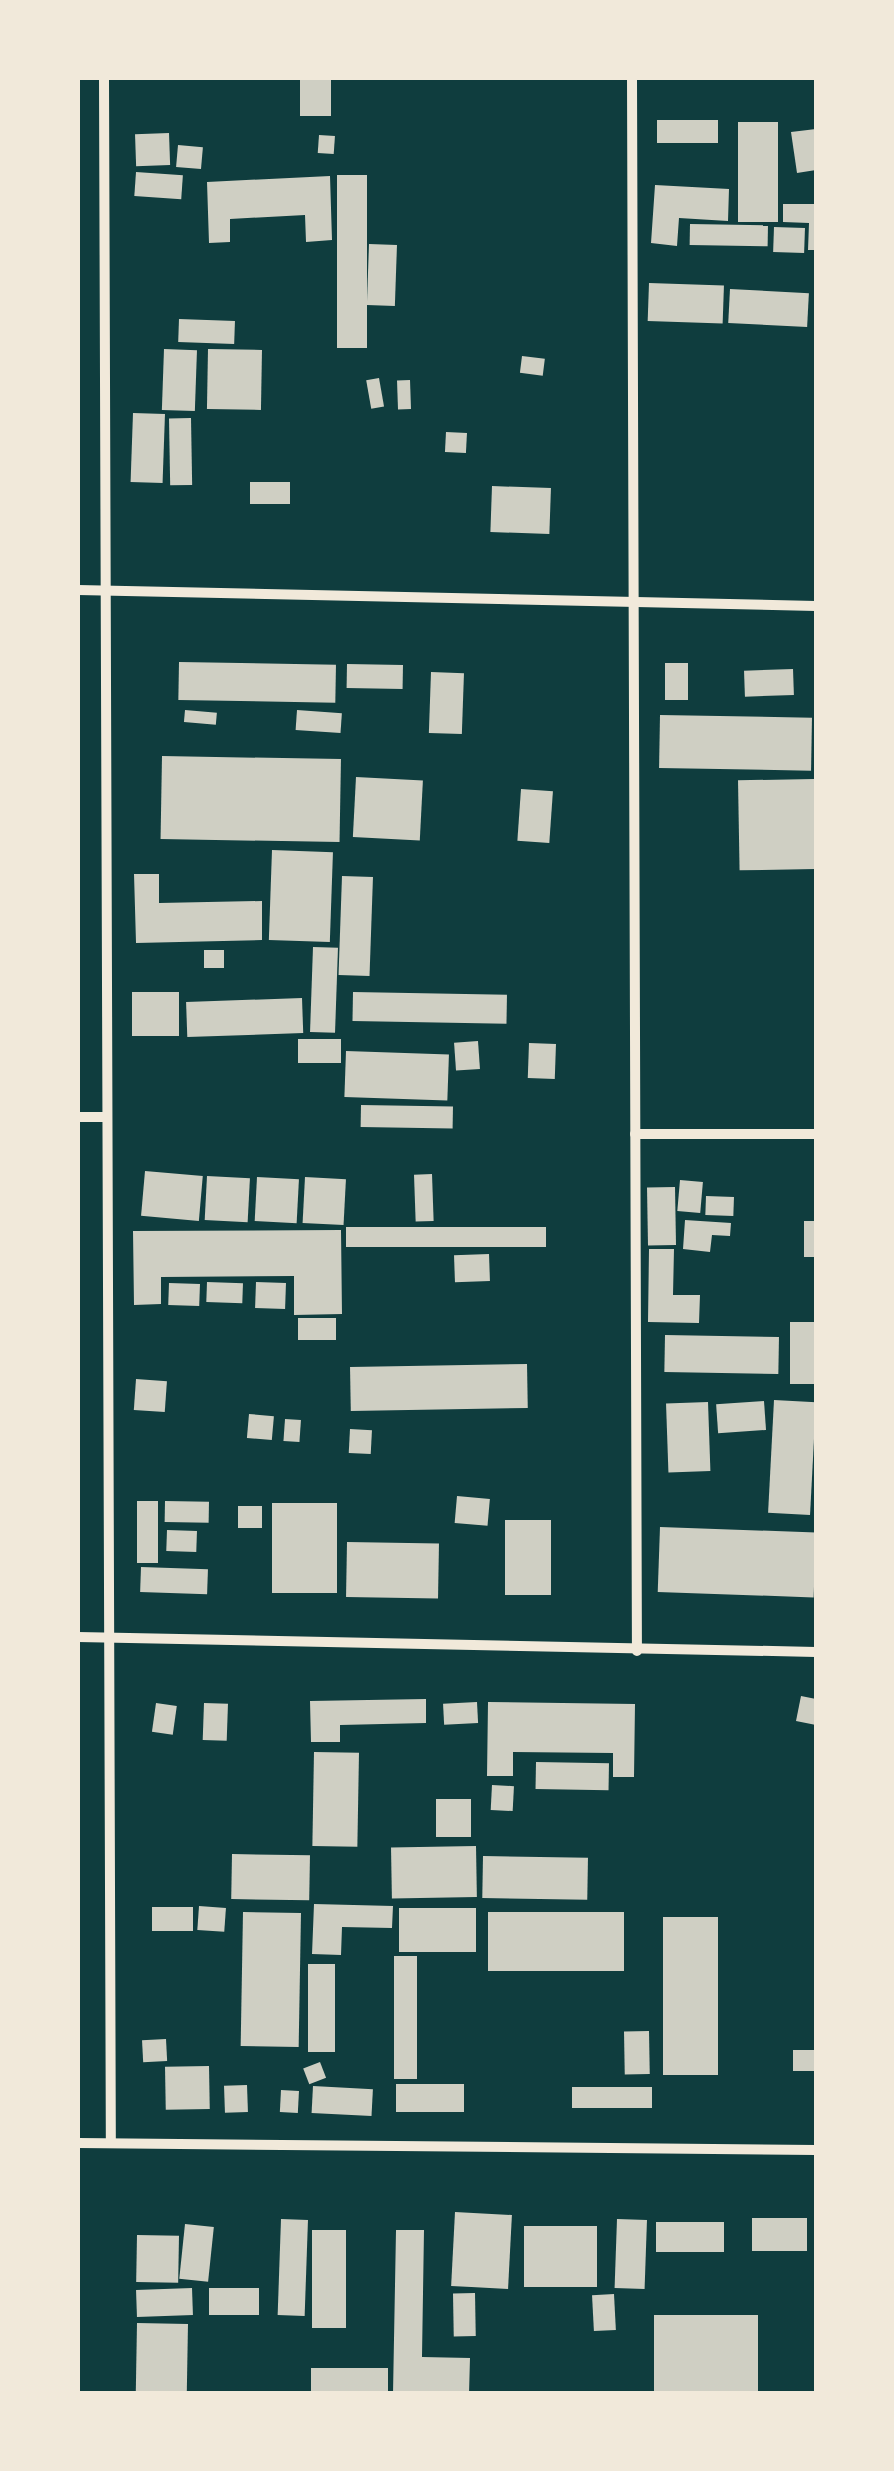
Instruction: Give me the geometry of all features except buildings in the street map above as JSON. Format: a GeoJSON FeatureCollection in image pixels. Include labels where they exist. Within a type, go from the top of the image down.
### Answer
{"type":"FeatureCollection","features":[{"type":"Feature","properties":{"kind":"street"},"geometry":{"type":"LineString","coordinates":[[104,78],[111,2142]]}},
{"type":"Feature","properties":{"kind":"street"},"geometry":{"type":"LineString","coordinates":[[632,78],[637,1651]]}},
{"type":"Feature","properties":{"kind":"street"},"geometry":{"type":"LineString","coordinates":[[78,590],[816,606]]}},
{"type":"Feature","properties":{"kind":"street"},"geometry":{"type":"LineString","coordinates":[[78,1117],[107,1117]]}},
{"type":"Feature","properties":{"kind":"street"},"geometry":{"type":"LineString","coordinates":[[635,1134],[816,1134]]}},
{"type":"Feature","properties":{"kind":"street"},"geometry":{"type":"LineString","coordinates":[[78,1636],[816,1652]]}},
{"type":"Feature","properties":{"kind":"street"},"geometry":{"type":"LineString","coordinates":[[78,2143],[816,2150]]}}]}
